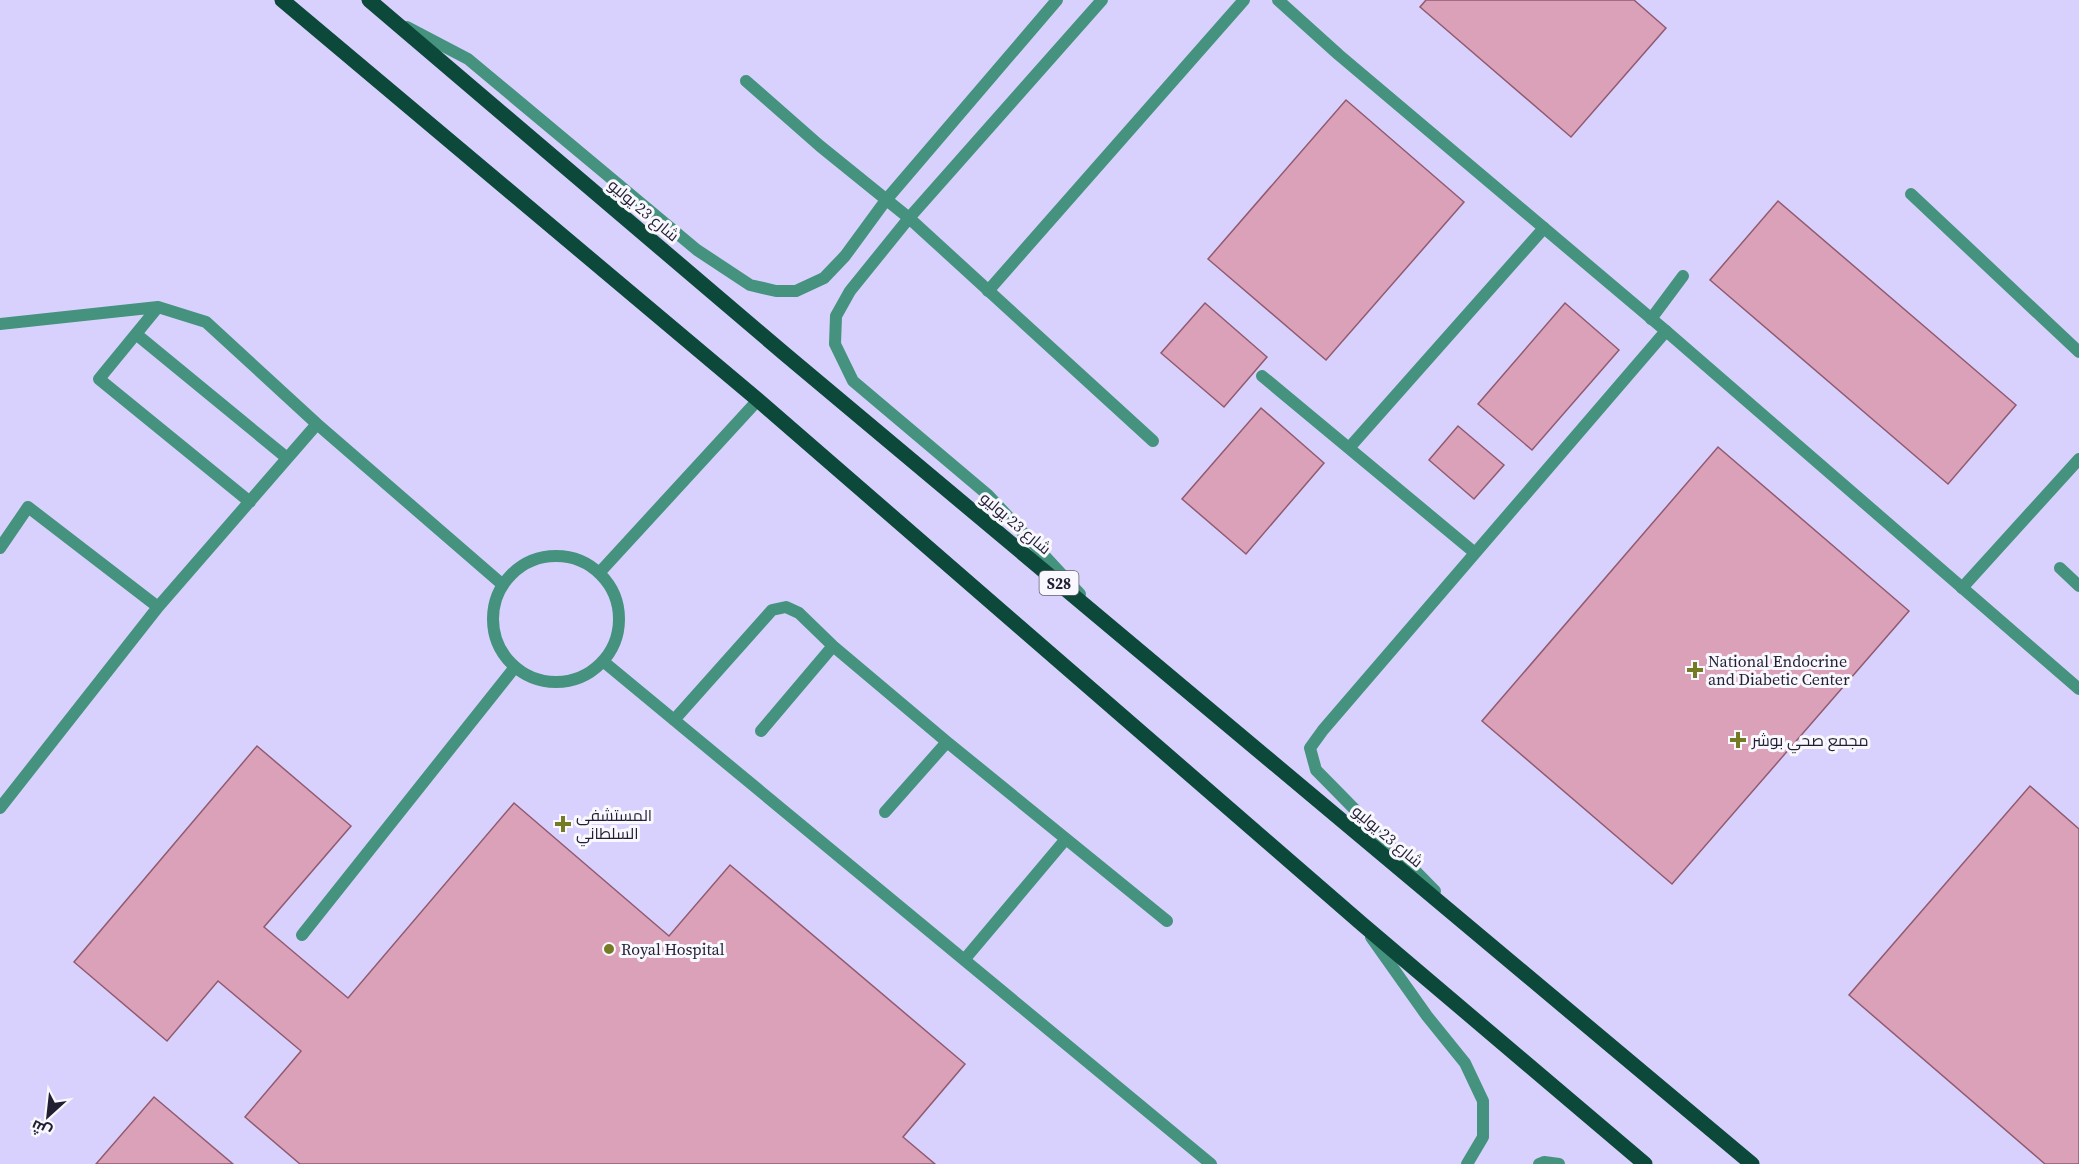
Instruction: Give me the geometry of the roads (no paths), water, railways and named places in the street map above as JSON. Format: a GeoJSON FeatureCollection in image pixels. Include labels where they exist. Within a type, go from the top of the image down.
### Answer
{"type":"FeatureCollection","features":[{"type":"Feature","properties":{"kind":"main road"},"geometry":{"type":"LineString","coordinates":[[282,0],[758,400],[1362,924],[1645,1164]]}},
{"type":"Feature","properties":{"kind":"main road","name":"شارع 23 يوليو"},"geometry":{"type":"LineString","coordinates":[[369,0],[1752,1164]]}},
{"type":"Feature","properties":{"kind":"street"},"geometry":{"type":"LineString","coordinates":[[391,19],[468,58],[697,250],[750,285],[776,291],[796,291],[824,278],[845,256],[886,200],[1057,0]]}},
{"type":"Feature","properties":{"kind":"street"},"geometry":{"type":"LineString","coordinates":[[1102,0],[909,218],[850,291],[836,316],[835,344],[854,381],[988,495],[1108,624]]}},
{"type":"Feature","properties":{"kind":"street"},"geometry":{"type":"LineString","coordinates":[[988,291],[1244,0]]}},
{"type":"Feature","properties":{"kind":"street"},"geometry":{"type":"LineString","coordinates":[[1278,0],[1339,55],[1666,331],[2079,690]]}},
{"type":"Feature","properties":{"kind":"street"},"geometry":{"type":"LineString","coordinates":[[746,81],[820,146],[909,218],[1153,441]]}},
{"type":"Feature","properties":{"kind":"street"},"geometry":{"type":"LineString","coordinates":[[1911,194],[2079,352]]}},
{"type":"Feature","properties":{"kind":"street"},"geometry":{"type":"LineString","coordinates":[[1349,448],[1544,228]]}},
{"type":"Feature","properties":{"kind":"street"},"geometry":{"type":"LineString","coordinates":[[1651,319],[1683,276]]}},
{"type":"Feature","properties":{"kind":"street"},"geometry":{"type":"LineString","coordinates":[[158,307],[99,379],[250,502]]}},
{"type":"Feature","properties":{"kind":"street"},"geometry":{"type":"LineString","coordinates":[[0,324],[158,307],[206,322],[316,424],[503,585]]}},
{"type":"Feature","properties":{"kind":"street"},"geometry":{"type":"LineString","coordinates":[[1475,932],[1316,770],[1311,748],[1323,730],[1666,331]]}},
{"type":"Feature","properties":{"kind":"street"},"geometry":{"type":"LineString","coordinates":[[135,334],[287,458]]}},
{"type":"Feature","properties":{"kind":"street"},"geometry":{"type":"LineString","coordinates":[[1262,376],[1475,553]]}},
{"type":"Feature","properties":{"kind":"street"},"geometry":{"type":"LineString","coordinates":[[600,572],[758,400]]}},
{"type":"Feature","properties":{"kind":"street"},"geometry":{"type":"LineString","coordinates":[[0,808],[158,608],[316,424]]}},
{"type":"Feature","properties":{"kind":"street"},"geometry":{"type":"LineString","coordinates":[[1962,588],[2079,459]]}},
{"type":"Feature","properties":{"kind":"street"},"geometry":{"type":"LineString","coordinates":[[0,548],[28,507],[158,608]]}},
{"type":"Feature","properties":{"kind":"street"},"geometry":{"type":"LineString","coordinates":[[559,555],[581,560],[600,572],[612,588],[618,607],[620,626],[614,645],[604,662],[588,674],[570,681],[550,682],[531,677],[515,667],[500,649],[494,628],[494,606],[503,585],[518,569],[537,559],[559,555]]}},
{"type":"Feature","properties":{"kind":"street"},"geometry":{"type":"LineString","coordinates":[[2060,568],[2079,586]]}},
{"type":"Feature","properties":{"kind":"street"},"geometry":{"type":"LineString","coordinates":[[674,720],[772,610],[786,607],[800,613],[833,646],[947,742],[1167,921]]}},
{"type":"Feature","properties":{"kind":"street"},"geometry":{"type":"LineString","coordinates":[[761,731],[833,646]]}},
{"type":"Feature","properties":{"kind":"street"},"geometry":{"type":"LineString","coordinates":[[604,662],[1211,1164]]}},
{"type":"Feature","properties":{"kind":"street"},"geometry":{"type":"LineString","coordinates":[[302,934],[515,667]]}},
{"type":"Feature","properties":{"kind":"street"},"geometry":{"type":"LineString","coordinates":[[885,812],[947,742]]}},
{"type":"Feature","properties":{"kind":"street"},"geometry":{"type":"LineString","coordinates":[[964,960],[1065,840]]}},
{"type":"Feature","properties":{"kind":"street"},"geometry":{"type":"LineString","coordinates":[[1362,924],[1427,1016],[1465,1063],[1483,1101],[1483,1137],[1467,1164]]}},
{"type":"Feature","properties":{"kind":"street"},"geometry":{"type":"LineString","coordinates":[[1539,1164],[1544,1162],[1558,1164]]}},
{"type":"Feature","properties":{"kind":"place","name":"National Endocrine and Diabetic Center"},"geometry":{"type":"Point","coordinates":[1695,670]}},
{"type":"Feature","properties":{"kind":"place","name":"مجمع صحي بوشر"},"geometry":{"type":"Point","coordinates":[1738,740]}},
{"type":"Feature","properties":{"kind":"place","name":"المستشفى السلطاني"},"geometry":{"type":"Point","coordinates":[563,824]}},
{"type":"Feature","properties":{"kind":"place","name":"Royal Hospital"},"geometry":{"type":"Point","coordinates":[609,949]}}]}
